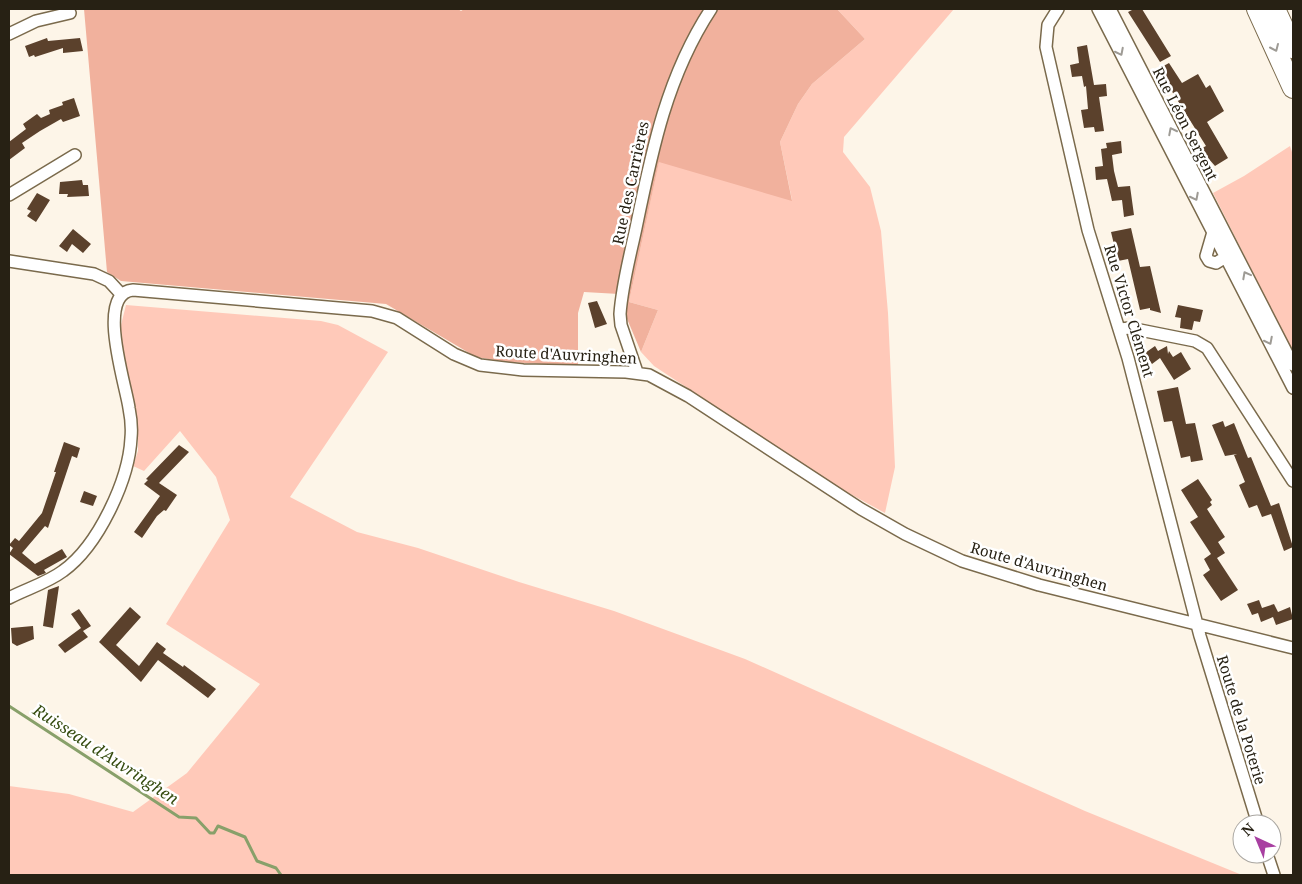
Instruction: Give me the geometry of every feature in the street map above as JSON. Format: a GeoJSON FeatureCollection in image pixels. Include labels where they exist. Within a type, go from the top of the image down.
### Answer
{"type":"FeatureCollection","features":[{"type":"Feature","properties":{"kind":"highway"},"geometry":{"type":"LineString","coordinates":[[1258,9],[1293,88]]}},
{"type":"Feature","properties":{"kind":"highway"},"geometry":{"type":"LineString","coordinates":[[1276,9],[1293,48]]}},
{"type":"Feature","properties":{"kind":"street","name":"Rue des Carrières"},"geometry":{"type":"LineString","coordinates":[[637,372],[621,325],[621,307],[650,160],[660,120],[672,84],[693,40],[711,9]]}},
{"type":"Feature","properties":{"kind":"street","name":"Rue Victor Clément"},"geometry":{"type":"LineString","coordinates":[[1058,9],[1048,25],[1046,47],[1078,190],[1120,329],[1196,624]]}},
{"type":"Feature","properties":{"kind":"street","name":"Rue Léon Sergent"},"geometry":{"type":"LineString","coordinates":[[1098,9],[1212,232],[1230,255],[1293,365]]}},
{"type":"Feature","properties":{"kind":"street","name":"Rue Léon Sergent"},"geometry":{"type":"LineString","coordinates":[[1110,9],[1293,388]]}},
{"type":"Feature","properties":{"kind":"street"},"geometry":{"type":"LineString","coordinates":[[9,34],[36,21],[70,13]]}},
{"type":"Feature","properties":{"kind":"street"},"geometry":{"type":"LineString","coordinates":[[9,194],[74,155]]}},
{"type":"Feature","properties":{"kind":"street"},"geometry":{"type":"LineString","coordinates":[[1212,232],[1207,260],[1213,264],[1230,255]]}},
{"type":"Feature","properties":{"kind":"street"},"geometry":{"type":"LineString","coordinates":[[9,261],[94,274],[108,281],[121,294],[116,303],[115,337],[132,431],[130,455],[120,486],[100,526],[72,564],[54,577],[9,598]]}},
{"type":"Feature","properties":{"kind":"street","name":"Route d'Auvringhen"},"geometry":{"type":"LineString","coordinates":[[121,294],[128,290],[140,290],[372,311],[397,318],[454,354],[480,365],[534,371],[637,372],[670,385],[860,509],[943,553],[1016,579],[1293,648]]}},
{"type":"Feature","properties":{"kind":"street"},"geometry":{"type":"LineString","coordinates":[[1120,329],[1130,328],[1195,341],[1207,348],[1293,481]]}},
{"type":"Feature","properties":{"kind":"street","name":"Route de la Poterie"},"geometry":{"type":"LineString","coordinates":[[1196,624],[1255,814]]}},
{"type":"Feature","properties":{"kind":"shaded area"},"geometry":{"type":"Polygon","coordinates":[[[84,9],[458,9],[461,11],[464,9],[837,9],[865,39],[812,84],[798,104],[780,142],[792,201],[659,162],[629,302],[658,310],[641,352],[619,294],[584,292],[578,313],[578,366],[507,362],[476,357],[386,304],[121,281],[107,272],[84,9]]]}},
{"type":"Feature","properties":{"kind":"shaded area"},"geometry":{"type":"Polygon","coordinates":[[[837,9],[954,9],[844,137],[843,152],[870,187],[881,231],[888,313],[895,467],[885,513],[843,490],[654,366],[641,352],[658,310],[629,302],[659,161],[792,200],[780,142],[798,104],[812,84],[865,39],[837,9]]]}},
{"type":"Feature","properties":{"kind":"shaded area"},"geometry":{"type":"Polygon","coordinates":[[[1290,146],[1293,155],[1293,352],[1213,193],[1244,176],[1290,146]]]}},
{"type":"Feature","properties":{"kind":"shaded area"},"geometry":{"type":"Polygon","coordinates":[[[126,305],[321,321],[338,325],[388,352],[290,497],[357,532],[418,548],[614,611],[745,659],[1085,811],[1242,875],[9,875],[9,786],[69,794],[133,812],[187,773],[260,684],[166,624],[230,520],[216,477],[180,431],[144,471],[133,466],[138,451],[138,430],[121,337],[121,325],[126,305]]]}},
{"type":"Feature","properties":{"kind":"building"},"geometry":{"type":"Polygon","coordinates":[[[1134,9],[1142,9],[1171,56],[1160,62],[1128,12],[1134,9]]]}},
{"type":"Feature","properties":{"kind":"building"},"geometry":{"type":"Polygon","coordinates":[[[47,38],[48,41],[80,38],[83,51],[63,53],[63,48],[35,57],[34,55],[29,57],[25,46],[47,38]]]}},
{"type":"Feature","properties":{"kind":"building"},"geometry":{"type":"Polygon","coordinates":[[[1087,45],[1094,85],[1106,84],[1107,96],[1099,97],[1104,131],[1095,132],[1094,127],[1084,128],[1081,110],[1088,109],[1086,86],[1084,87],[1082,76],[1072,77],[1070,65],[1079,63],[1077,47],[1087,45]]]}},
{"type":"Feature","properties":{"kind":"building"},"geometry":{"type":"Polygon","coordinates":[[[1169,63],[1182,83],[1198,74],[1206,88],[1210,85],[1224,111],[1207,122],[1228,158],[1215,166],[1200,149],[1206,146],[1158,69],[1169,63]]]}},
{"type":"Feature","properties":{"kind":"building"},"geometry":{"type":"Polygon","coordinates":[[[74,98],[80,116],[63,122],[61,119],[40,131],[22,143],[25,148],[9,160],[9,142],[26,129],[23,124],[37,114],[41,118],[50,114],[49,110],[63,105],[62,102],[74,98]]]}},
{"type":"Feature","properties":{"kind":"building"},"geometry":{"type":"Polygon","coordinates":[[[1121,141],[1122,153],[1112,155],[1114,171],[1118,187],[1130,186],[1134,215],[1124,217],[1122,200],[1112,201],[1107,179],[1096,180],[1095,167],[1103,166],[1101,149],[1107,148],[1106,143],[1121,141]]]}},
{"type":"Feature","properties":{"kind":"building"},"geometry":{"type":"Polygon","coordinates":[[[82,180],[83,185],[88,185],[89,196],[67,197],[68,194],[59,194],[60,182],[82,180]]]}},
{"type":"Feature","properties":{"kind":"building"},"geometry":{"type":"Polygon","coordinates":[[[37,193],[50,200],[36,222],[27,216],[31,211],[27,209],[37,193]]]}},
{"type":"Feature","properties":{"kind":"building"},"geometry":{"type":"Polygon","coordinates":[[[1131,228],[1140,267],[1150,266],[1161,313],[1150,310],[1150,308],[1140,310],[1128,259],[1118,261],[1111,232],[1131,228]]]}},
{"type":"Feature","properties":{"kind":"building"},"geometry":{"type":"Polygon","coordinates":[[[73,229],[91,244],[83,253],[72,244],[67,252],[59,246],[73,229]]]}},
{"type":"Feature","properties":{"kind":"building"},"geometry":{"type":"Polygon","coordinates":[[[597,301],[607,324],[595,328],[588,303],[597,301]]]}},
{"type":"Feature","properties":{"kind":"building"},"geometry":{"type":"Polygon","coordinates":[[[1178,305],[1203,310],[1200,322],[1194,321],[1192,330],[1180,328],[1181,318],[1175,317],[1178,305]]]}},
{"type":"Feature","properties":{"kind":"building"},"geometry":{"type":"Polygon","coordinates":[[[1155,346],[1158,351],[1167,346],[1168,354],[1169,351],[1173,357],[1181,352],[1191,369],[1174,380],[1160,358],[1152,364],[1145,353],[1155,346]]]}},
{"type":"Feature","properties":{"kind":"building"},"geometry":{"type":"Polygon","coordinates":[[[1178,387],[1186,424],[1195,423],[1203,460],[1191,462],[1190,456],[1181,458],[1172,421],[1164,422],[1157,391],[1178,387]]]}},
{"type":"Feature","properties":{"kind":"building"},"geometry":{"type":"Polygon","coordinates":[[[1223,421],[1225,427],[1234,423],[1248,458],[1251,457],[1271,506],[1279,503],[1293,547],[1284,551],[1271,514],[1262,517],[1257,505],[1249,508],[1239,485],[1245,482],[1234,455],[1237,454],[1225,456],[1212,425],[1223,421]]]}},
{"type":"Feature","properties":{"kind":"building"},"geometry":{"type":"Polygon","coordinates":[[[64,442],[80,448],[77,458],[72,456],[48,528],[45,526],[22,553],[35,564],[62,549],[67,557],[44,570],[46,573],[38,576],[9,554],[13,548],[9,545],[15,538],[19,541],[42,513],[64,442]]]}},
{"type":"Feature","properties":{"kind":"building"},"geometry":{"type":"Polygon","coordinates":[[[179,445],[189,452],[159,483],[177,495],[166,511],[164,510],[157,516],[142,538],[134,532],[160,496],[144,484],[148,480],[146,479],[179,445]]]}},
{"type":"Feature","properties":{"kind":"building"},"geometry":{"type":"Polygon","coordinates":[[[1198,479],[1212,500],[1210,502],[1212,505],[1207,509],[1225,537],[1218,542],[1225,553],[1217,558],[1238,590],[1221,601],[1203,575],[1210,570],[1204,559],[1211,554],[1190,522],[1198,517],[1181,490],[1198,479]]]}},
{"type":"Feature","properties":{"kind":"building"},"geometry":{"type":"Polygon","coordinates":[[[84,491],[97,496],[93,506],[80,502],[84,491]]]}},
{"type":"Feature","properties":{"kind":"building"},"geometry":{"type":"Polygon","coordinates":[[[59,586],[53,628],[43,626],[48,590],[59,586]]]}},
{"type":"Feature","properties":{"kind":"building"},"geometry":{"type":"Polygon","coordinates":[[[1259,600],[1262,608],[1274,604],[1278,612],[1290,607],[1293,619],[1276,625],[1273,617],[1261,622],[1258,613],[1252,615],[1247,604],[1259,600]]]}},
{"type":"Feature","properties":{"kind":"building"},"geometry":{"type":"Polygon","coordinates":[[[130,607],[141,617],[116,645],[139,666],[157,642],[166,649],[163,653],[183,667],[184,665],[216,689],[208,698],[158,660],[141,682],[99,642],[130,607]]]}},
{"type":"Feature","properties":{"kind":"building"},"geometry":{"type":"Polygon","coordinates":[[[79,609],[91,626],[83,631],[88,637],[65,653],[58,645],[81,628],[71,614],[79,609]]]}},
{"type":"Feature","properties":{"kind":"building"},"geometry":{"type":"Polygon","coordinates":[[[33,626],[34,639],[17,646],[12,643],[11,628],[33,626]]]}},
{"type":"Feature","properties":{"kind":"waterway","name":"Ruisseau d'Auvringhen"},"geometry":{"type":"LineString","coordinates":[[9,706],[179,817],[196,818],[210,833],[214,833],[218,826],[245,837],[257,861],[276,868],[281,875]]}}]}
